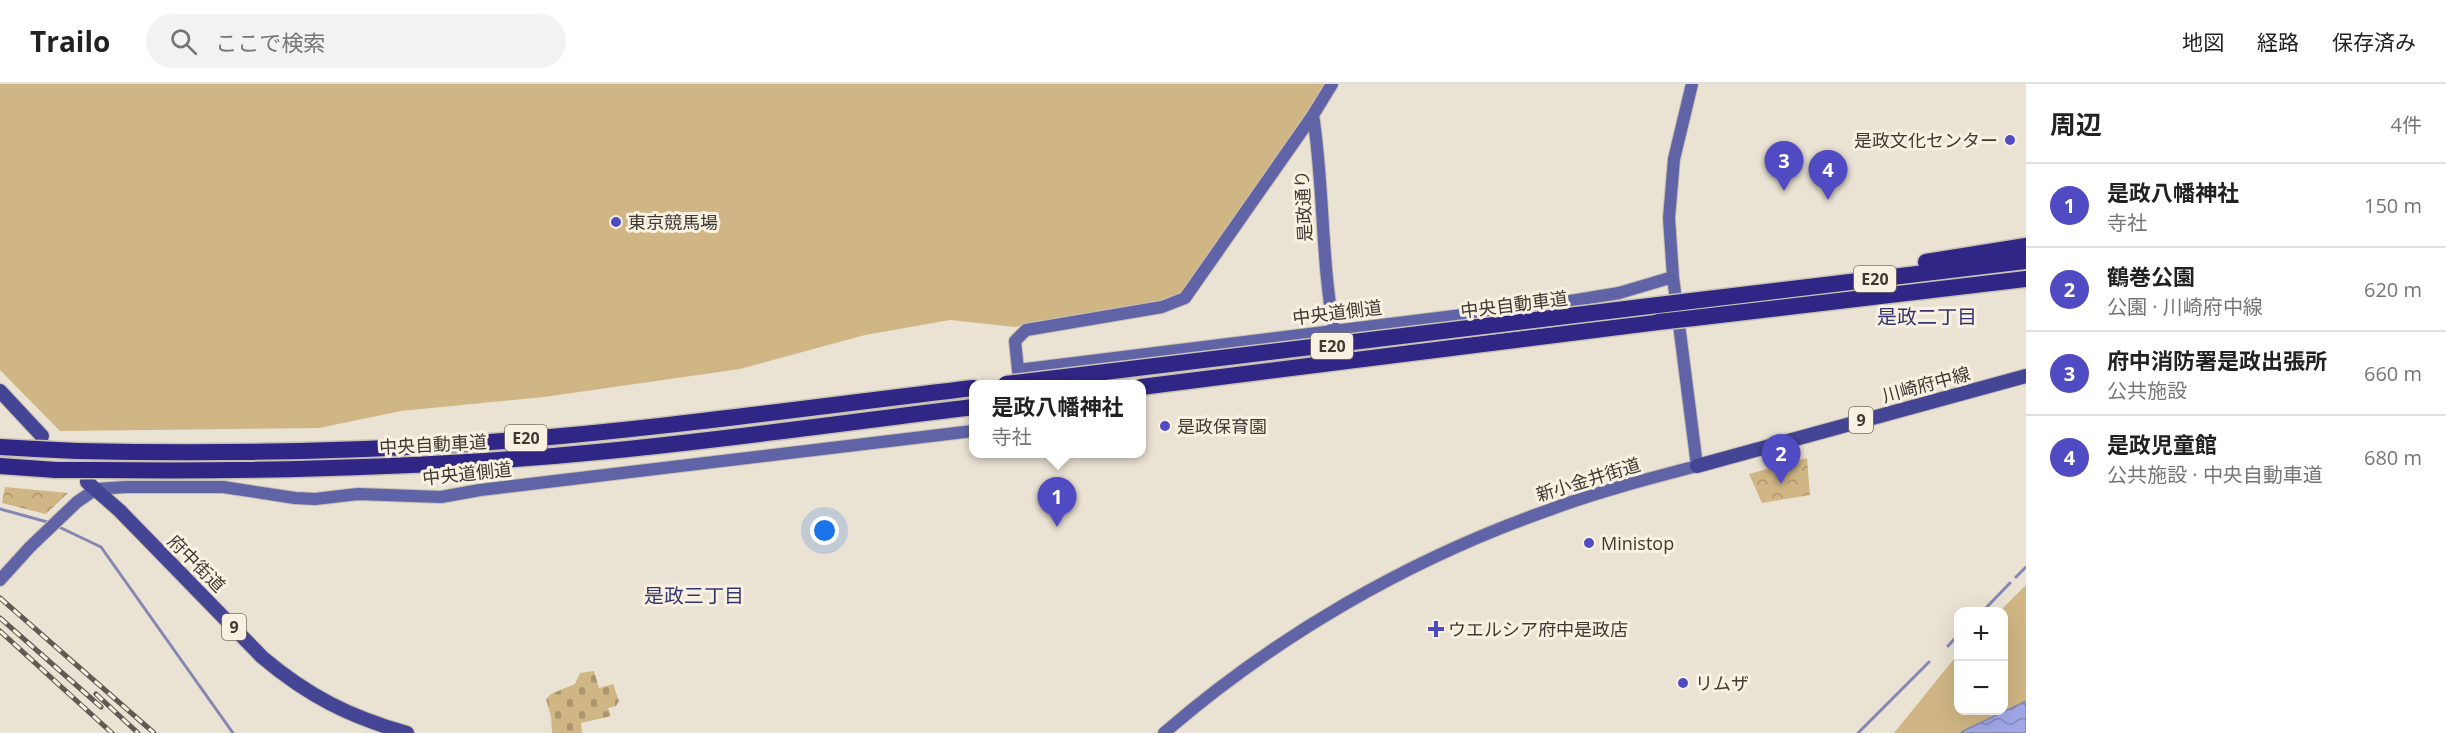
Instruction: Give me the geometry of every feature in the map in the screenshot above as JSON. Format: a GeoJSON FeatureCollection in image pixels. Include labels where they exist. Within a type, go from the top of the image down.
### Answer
{"type":"FeatureCollection","features":[{"type":"Feature","properties":{"kind":"highway"},"geometry":{"type":"LineString","coordinates":[[1725,297],[2026,246]]}},
{"type":"Feature","properties":{"kind":"highway","name":"中央自動車道"},"geometry":{"type":"LineString","coordinates":[[1039,380],[2026,261]]}},
{"type":"Feature","properties":{"kind":"highway","name":"中央自動車道"},"geometry":{"type":"LineString","coordinates":[[1146,386],[2026,279]]}},
{"type":"Feature","properties":{"kind":"highway"},"geometry":{"type":"LineString","coordinates":[[1734,314],[2026,291]]}},
{"type":"Feature","properties":{"kind":"highway","name":"中央自動車道"},"geometry":{"type":"LineString","coordinates":[[0,447],[162,453],[383,448],[605,432],[969,388]]}},
{"type":"Feature","properties":{"kind":"highway","name":"中央自動車道"},"geometry":{"type":"LineString","coordinates":[[0,466],[56,470],[185,471],[395,466],[607,451],[969,407]]}},
{"type":"Feature","properties":{"kind":"main road","name":"川崎府中線"},"geometry":{"type":"LineString","coordinates":[[1697,466],[2026,376]]}},
{"type":"Feature","properties":{"kind":"main road"},"geometry":{"type":"LineString","coordinates":[[0,391],[42,436]]}},
{"type":"Feature","properties":{"kind":"main road","name":"府中街道"},"geometry":{"type":"LineString","coordinates":[[92,486],[158,549],[262,657],[286,677],[313,696],[341,711],[407,733]]}},
{"type":"Feature","properties":{"kind":"street"},"geometry":{"type":"LineString","coordinates":[[1019,380],[1015,341],[1026,330],[1162,307],[1185,298],[1327,96],[1332,84]]}},
{"type":"Feature","properties":{"kind":"street"},"geometry":{"type":"LineString","coordinates":[[1692,84],[1674,159],[1669,218],[1673,277],[1697,466]]}},
{"type":"Feature","properties":{"kind":"street","name":"是政通り"},"geometry":{"type":"LineString","coordinates":[[1313,115],[1318,145],[1324,255],[1334,330]]}},
{"type":"Feature","properties":{"kind":"street","name":"中央道側道"},"geometry":{"type":"LineString","coordinates":[[1018,370],[1571,301],[1619,293],[1673,277]]}},
{"type":"Feature","properties":{"kind":"street","name":"中央道側道"},"geometry":{"type":"LineString","coordinates":[[92,486],[222,487],[301,498],[358,494],[441,497],[480,490],[969,431]]}},
{"type":"Feature","properties":{"kind":"street","name":"新小金井街道"},"geometry":{"type":"LineString","coordinates":[[1164,733],[1256,661],[1327,615],[1431,559],[1550,509],[1697,466]]}},
{"type":"Feature","properties":{"kind":"street"},"geometry":{"type":"LineString","coordinates":[[0,580],[92,486]]}},
{"type":"Feature","properties":{"kind":"green space","name":"東京競馬場"},"geometry":{"type":"Polygon","coordinates":[[[0,84],[1324,84],[1321,92],[1180,297],[1169,301],[1015,327],[950,320],[865,335],[740,369],[544,397],[401,411],[319,428],[60,431],[0,370],[0,84]]]}},
{"type":"Feature","properties":{"kind":"green space"},"geometry":{"type":"Polygon","coordinates":[[[1807,458],[1810,495],[1762,503],[1749,474],[1807,458]]]}},
{"type":"Feature","properties":{"kind":"green space"},"geometry":{"type":"Polygon","coordinates":[[[5,487],[68,493],[46,514],[2,503],[5,487]]]}},
{"type":"Feature","properties":{"kind":"green space"},"geometry":{"type":"Polygon","coordinates":[[[2026,585],[2026,733],[1894,733],[1954,659],[1954,715],[2008,715],[2008,607],[2004,607],[2026,585]]]}},
{"type":"Feature","properties":{"kind":"green space"},"geometry":{"type":"Polygon","coordinates":[[[594,671],[599,688],[613,684],[619,701],[616,706],[608,708],[611,716],[581,723],[582,733],[552,733],[551,716],[546,699],[551,694],[575,684],[580,673],[594,671]]]}},
{"type":"Feature","properties":{"kind":"water"},"geometry":{"type":"Polygon","coordinates":[[[2026,701],[2026,733],[1961,733],[1997,715],[2008,715],[2008,710],[2026,701]]]}},
{"type":"Feature","properties":{"kind":"waterway"},"geometry":{"type":"LineString","coordinates":[[0,509],[51,523]]}},
{"type":"Feature","properties":{"kind":"waterway"},"geometry":{"type":"LineString","coordinates":[[57,526],[101,547],[233,733]]}},
{"type":"Feature","properties":{"kind":"waterway"},"geometry":{"type":"LineString","coordinates":[[2016,577],[2026,567]]}},
{"type":"Feature","properties":{"kind":"waterway"},"geometry":{"type":"LineString","coordinates":[[1987,607],[2010,583]]}},
{"type":"Feature","properties":{"kind":"waterway"},"geometry":{"type":"LineString","coordinates":[[1948,646],[1954,639]]}},
{"type":"Feature","properties":{"kind":"waterway"},"geometry":{"type":"LineString","coordinates":[[1858,733],[1929,662]]}},
{"type":"Feature","properties":{"kind":"railway"},"geometry":{"type":"LineString","coordinates":[[0,598],[154,733]]}},
{"type":"Feature","properties":{"kind":"railway"},"geometry":{"type":"LineString","coordinates":[[0,618],[101,707]]}},
{"type":"Feature","properties":{"kind":"railway"},"geometry":{"type":"LineString","coordinates":[[0,631],[112,733]]}},
{"type":"Feature","properties":{"kind":"railway"},"geometry":{"type":"LineString","coordinates":[[96,694],[138,733]]}},
{"type":"Feature","properties":{"kind":"place","name":"是政文化センター"},"geometry":{"type":"Point","coordinates":[2010,140]}},
{"type":"Feature","properties":{"kind":"place","name":"府中消防署是政出張所"},"geometry":{"type":"Point","coordinates":[1784,191]}},
{"type":"Feature","properties":{"kind":"place","name":"是政児童館"},"geometry":{"type":"Point","coordinates":[1828,200]}},
{"type":"Feature","properties":{"kind":"place","name":"東京競馬場"},"geometry":{"type":"Point","coordinates":[616,222]}},
{"type":"Feature","properties":{"kind":"place","name":"是政保育園"},"geometry":{"type":"Point","coordinates":[1165,426]}},
{"type":"Feature","properties":{"kind":"place","name":"鶴巻公園"},"geometry":{"type":"Point","coordinates":[1781,484]}},
{"type":"Feature","properties":{"kind":"place","name":"是政八幡神社"},"geometry":{"type":"Point","coordinates":[1057,527]}},
{"type":"Feature","properties":{"kind":"place","name":"Ministop"},"geometry":{"type":"Point","coordinates":[1589,543]}},
{"type":"Feature","properties":{"kind":"place","name":"ウエルシア府中是政店"},"geometry":{"type":"Point","coordinates":[1436,629]}},
{"type":"Feature","properties":{"kind":"place","name":"リムザ"},"geometry":{"type":"Point","coordinates":[1683,683]}},
{"type":"Feature","properties":{"kind":"district","name":"是政二丁目"},"geometry":{"type":"Point","coordinates":[1927,316]}},
{"type":"Feature","properties":{"kind":"district","name":"是政三丁目"},"geometry":{"type":"Point","coordinates":[694,595]}}]}
